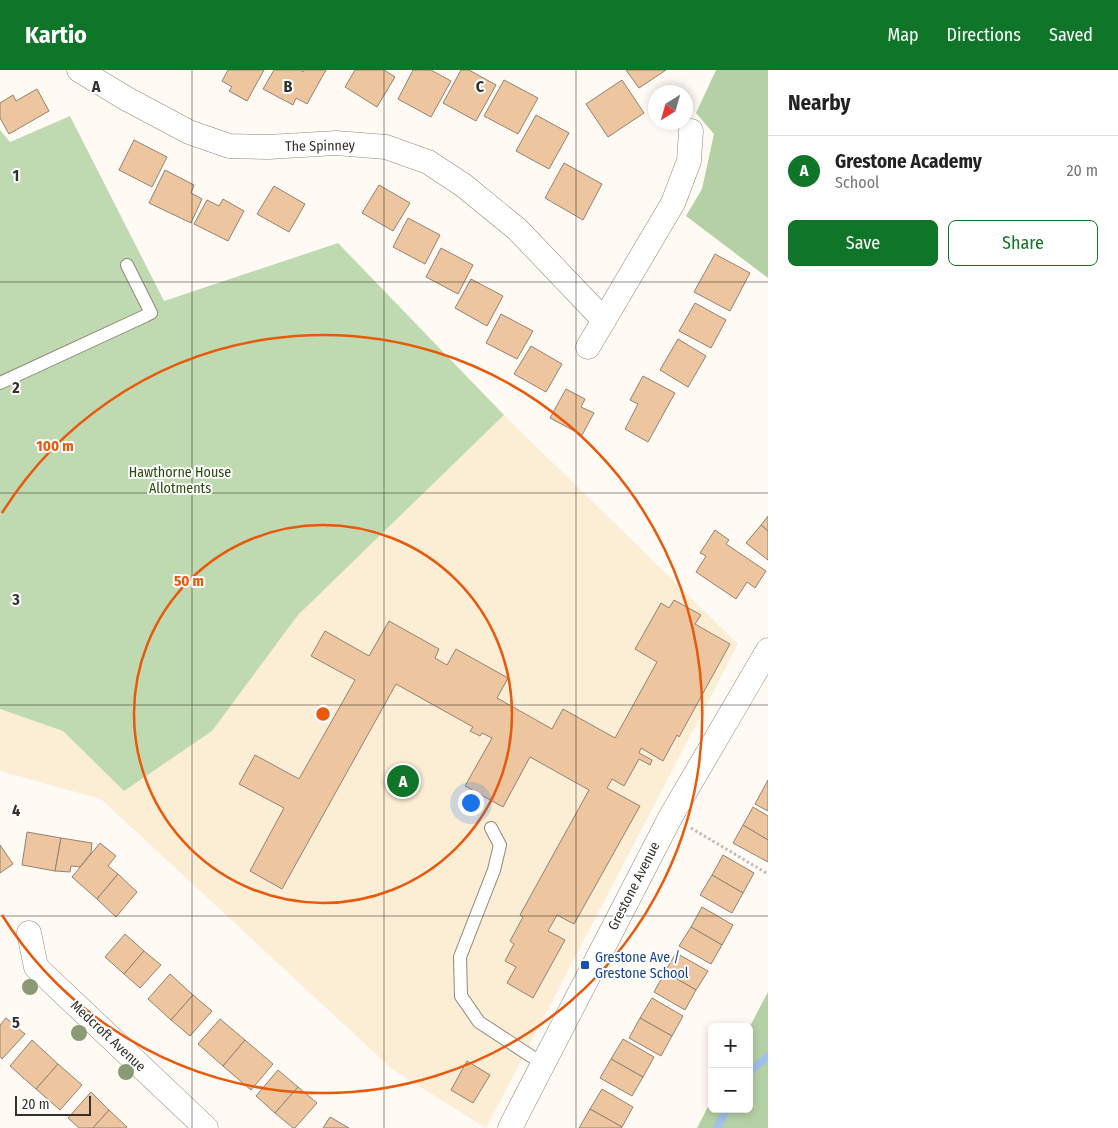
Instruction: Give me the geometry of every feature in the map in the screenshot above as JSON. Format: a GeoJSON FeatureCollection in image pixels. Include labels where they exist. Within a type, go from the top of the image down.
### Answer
{"type":"FeatureCollection","features":[{"type":"Feature","properties":{"kind":"street","name":"The Spinney"},"geometry":{"type":"LineString","coordinates":[[80,70],[127,99],[189,132],[229,146],[268,147],[336,143],[386,147],[428,162],[463,185],[517,229],[604,320]]}},
{"type":"Feature","properties":{"kind":"street"},"geometry":{"type":"LineString","coordinates":[[588,347],[673,203],[689,161],[691,131]]}},
{"type":"Feature","properties":{"kind":"street","name":"Grestone Avenue"},"geometry":{"type":"LineString","coordinates":[[510,1128],[670,816],[768,650]]}},
{"type":"Feature","properties":{"kind":"street","name":"Medcroft Avenue"},"geometry":{"type":"LineString","coordinates":[[28,933],[36,967],[206,1128]]}},
{"type":"Feature","properties":{"kind":"lane"},"geometry":{"type":"LineString","coordinates":[[0,383],[151,312],[127,265]]}},
{"type":"Feature","properties":{"kind":"lane"},"geometry":{"type":"LineString","coordinates":[[491,828],[500,845],[494,870],[460,957],[461,996],[479,1022],[543,1064]]}},
{"type":"Feature","properties":{"kind":"path"},"geometry":{"type":"LineString","coordinates":[[670,816],[768,874]]}},
{"type":"Feature","properties":{"kind":"shaded area"},"geometry":{"type":"Polygon","coordinates":[[[504,415],[738,644],[486,1128],[392,1069],[101,799],[0,771],[0,709],[63,731],[124,790],[212,731],[298,615],[504,415]]]}},
{"type":"Feature","properties":{"kind":"green space"},"geometry":{"type":"Polygon","coordinates":[[[716,70],[768,70],[768,278],[686,216],[702,189],[714,134],[696,113],[716,70]]]}},
{"type":"Feature","properties":{"kind":"green space","name":"Hawthorne House Allotments"},"geometry":{"type":"Polygon","coordinates":[[[70,116],[164,301],[338,243],[504,415],[298,615],[212,731],[124,791],[63,731],[0,709],[0,130],[10,142],[70,116]]]}},
{"type":"Feature","properties":{"kind":"green space"},"geometry":{"type":"Polygon","coordinates":[[[768,992],[768,1128],[697,1128],[708,1107],[708,1113],[753,1113],[752,1023],[768,992]]]}},
{"type":"Feature","properties":{"kind":"building"},"geometry":{"type":"Polygon","coordinates":[[[228,70],[264,70],[247,101],[229,91],[232,87],[222,81],[228,70]]]}},
{"type":"Feature","properties":{"kind":"building"},"geometry":{"type":"Polygon","coordinates":[[[274,70],[300,70],[303,72],[303,70],[326,70],[307,104],[296,98],[293,105],[263,89],[274,70]]]}},
{"type":"Feature","properties":{"kind":"building"},"geometry":{"type":"Polygon","coordinates":[[[355,70],[384,70],[395,77],[377,107],[345,87],[355,70]]]}},
{"type":"Feature","properties":{"kind":"building"},"geometry":{"type":"Polygon","coordinates":[[[413,70],[431,70],[451,81],[431,117],[398,99],[413,70]]]}},
{"type":"Feature","properties":{"kind":"building"},"geometry":{"type":"Polygon","coordinates":[[[461,70],[469,70],[496,85],[476,121],[443,103],[461,70]]]}},
{"type":"Feature","properties":{"kind":"building"},"geometry":{"type":"Polygon","coordinates":[[[626,70],[666,70],[639,88],[626,70]]]}},
{"type":"Feature","properties":{"kind":"building"},"geometry":{"type":"Polygon","coordinates":[[[504,80],[538,98],[518,134],[484,116],[504,80]]]}},
{"type":"Feature","properties":{"kind":"building"},"geometry":{"type":"Polygon","coordinates":[[[622,80],[644,113],[608,137],[586,104],[622,80]]]}},
{"type":"Feature","properties":{"kind":"building"},"geometry":{"type":"Polygon","coordinates":[[[37,89],[49,111],[9,134],[0,118],[0,103],[13,95],[16,101],[37,89]]]}},
{"type":"Feature","properties":{"kind":"building"},"geometry":{"type":"Polygon","coordinates":[[[536,115],[569,133],[549,169],[516,151],[536,115]]]}},
{"type":"Feature","properties":{"kind":"building"},"geometry":{"type":"Polygon","coordinates":[[[134,140],[167,157],[152,187],[119,170],[134,140]]]}},
{"type":"Feature","properties":{"kind":"building"},"geometry":{"type":"Polygon","coordinates":[[[564,163],[602,184],[583,220],[545,198],[564,163]]]}},
{"type":"Feature","properties":{"kind":"building"},"geometry":{"type":"Polygon","coordinates":[[[165,170],[194,185],[191,193],[202,199],[191,223],[149,203],[165,170]]]}},
{"type":"Feature","properties":{"kind":"building"},"geometry":{"type":"Polygon","coordinates":[[[379,185],[410,203],[393,231],[362,213],[379,185]]]}},
{"type":"Feature","properties":{"kind":"building"},"geometry":{"type":"Polygon","coordinates":[[[274,186],[305,204],[289,232],[257,214],[274,186]]]}},
{"type":"Feature","properties":{"kind":"building"},"geometry":{"type":"Polygon","coordinates":[[[223,199],[244,211],[228,241],[194,224],[207,200],[219,206],[223,199]]]}},
{"type":"Feature","properties":{"kind":"building"},"geometry":{"type":"Polygon","coordinates":[[[408,218],[440,235],[425,264],[393,247],[408,218]]]}},
{"type":"Feature","properties":{"kind":"building"},"geometry":{"type":"Polygon","coordinates":[[[441,248],[473,265],[458,294],[426,277],[441,248]]]}},
{"type":"Feature","properties":{"kind":"building"},"geometry":{"type":"Polygon","coordinates":[[[715,254],[750,273],[730,311],[694,292],[715,254]]]}},
{"type":"Feature","properties":{"kind":"building"},"geometry":{"type":"Polygon","coordinates":[[[471,279],[503,296],[487,326],[455,308],[471,279]]]}},
{"type":"Feature","properties":{"kind":"building"},"geometry":{"type":"Polygon","coordinates":[[[695,303],[726,320],[711,348],[679,331],[695,303]]]}},
{"type":"Feature","properties":{"kind":"building"},"geometry":{"type":"Polygon","coordinates":[[[501,314],[533,331],[517,359],[486,343],[501,314]]]}},
{"type":"Feature","properties":{"kind":"building"},"geometry":{"type":"Polygon","coordinates":[[[678,339],[706,356],[688,387],[660,370],[678,339]]]}},
{"type":"Feature","properties":{"kind":"building"},"geometry":{"type":"Polygon","coordinates":[[[531,346],[562,364],[546,392],[514,374],[531,346]]]}},
{"type":"Feature","properties":{"kind":"building"},"geometry":{"type":"Polygon","coordinates":[[[643,376],[675,393],[648,442],[625,429],[638,404],[630,400],[643,376]]]}},
{"type":"Feature","properties":{"kind":"building"},"geometry":{"type":"Polygon","coordinates":[[[566,389],[585,399],[581,407],[594,413],[582,435],[550,418],[566,389]]]}},
{"type":"Feature","properties":{"kind":"building"},"geometry":{"type":"Polygon","coordinates":[[[768,516],[768,531],[761,525],[768,516]]]}},
{"type":"Feature","properties":{"kind":"building"},"geometry":{"type":"Polygon","coordinates":[[[761,525],[768,531],[768,560],[746,543],[761,525]]]}},
{"type":"Feature","properties":{"kind":"building"},"geometry":{"type":"Polygon","coordinates":[[[715,530],[729,540],[726,544],[766,571],[755,588],[747,582],[736,599],[696,572],[706,556],[700,553],[715,530]]]}},
{"type":"Feature","properties":{"kind":"building"},"geometry":{"type":"Polygon","coordinates":[[[674,600],[701,615],[695,624],[730,644],[679,737],[677,735],[663,761],[641,748],[639,753],[652,760],[650,765],[639,759],[624,786],[612,779],[607,788],[640,806],[574,924],[557,915],[548,931],[565,940],[533,998],[507,983],[516,967],[505,961],[514,944],[510,941],[523,917],[520,915],[589,790],[530,757],[503,807],[465,786],[492,738],[482,733],[480,736],[470,731],[473,727],[396,684],[282,889],[250,871],[284,808],[239,784],[255,755],[299,779],[355,680],[311,656],[325,631],[369,656],[389,621],[439,649],[435,658],[447,665],[456,649],[508,678],[497,698],[552,729],[563,709],[615,738],[657,662],[635,649],[661,603],[669,608],[674,600]]]}},
{"type":"Feature","properties":{"kind":"building"},"geometry":{"type":"Polygon","coordinates":[[[768,780],[768,811],[755,804],[768,780]]]}},
{"type":"Feature","properties":{"kind":"building"},"geometry":{"type":"Polygon","coordinates":[[[753,807],[768,816],[768,840],[743,825],[753,807]]]}},
{"type":"Feature","properties":{"kind":"building"},"geometry":{"type":"Polygon","coordinates":[[[743,825],[768,840],[768,862],[733,843],[743,825]]]}},
{"type":"Feature","properties":{"kind":"building"},"geometry":{"type":"Polygon","coordinates":[[[27,832],[61,838],[55,871],[22,865],[27,832]]]}},
{"type":"Feature","properties":{"kind":"building"},"geometry":{"type":"Polygon","coordinates":[[[61,838],[92,843],[91,853],[80,867],[71,866],[70,872],[55,871],[61,838]]]}},
{"type":"Feature","properties":{"kind":"building"},"geometry":{"type":"Polygon","coordinates":[[[100,843],[116,856],[108,866],[118,874],[97,899],[72,877],[100,843]]]}},
{"type":"Feature","properties":{"kind":"building"},"geometry":{"type":"Polygon","coordinates":[[[0,845],[13,864],[0,873],[0,845]]]}},
{"type":"Feature","properties":{"kind":"building"},"geometry":{"type":"Polygon","coordinates":[[[723,855],[754,873],[743,893],[712,875],[723,855]]]}},
{"type":"Feature","properties":{"kind":"building"},"geometry":{"type":"Polygon","coordinates":[[[118,874],[137,892],[116,917],[97,899],[118,874]]]}},
{"type":"Feature","properties":{"kind":"building"},"geometry":{"type":"Polygon","coordinates":[[[712,875],[743,893],[732,913],[700,895],[712,875]]]}},
{"type":"Feature","properties":{"kind":"building"},"geometry":{"type":"Polygon","coordinates":[[[702,907],[733,925],[722,945],[691,927],[702,907]]]}},
{"type":"Feature","properties":{"kind":"building"},"geometry":{"type":"Polygon","coordinates":[[[691,927],[722,945],[711,964],[679,946],[691,927]]]}},
{"type":"Feature","properties":{"kind":"building"},"geometry":{"type":"Polygon","coordinates":[[[125,934],[144,951],[124,974],[105,957],[125,934]]]}},
{"type":"Feature","properties":{"kind":"building"},"geometry":{"type":"Polygon","coordinates":[[[144,951],[161,965],[140,988],[124,974],[144,951]]]}},
{"type":"Feature","properties":{"kind":"building"},"geometry":{"type":"Polygon","coordinates":[[[676,953],[708,971],[696,990],[665,972],[676,953]]]}},
{"type":"Feature","properties":{"kind":"building"},"geometry":{"type":"Polygon","coordinates":[[[665,972],[696,990],[685,1010],[654,992],[665,972]]]}},
{"type":"Feature","properties":{"kind":"building"},"geometry":{"type":"Polygon","coordinates":[[[170,974],[193,995],[171,1020],[148,999],[170,974]]]}},
{"type":"Feature","properties":{"kind":"building"},"geometry":{"type":"Polygon","coordinates":[[[193,995],[212,1011],[190,1036],[171,1020],[193,995]]]}},
{"type":"Feature","properties":{"kind":"building"},"geometry":{"type":"Polygon","coordinates":[[[652,998],[683,1016],[672,1036],[640,1018],[652,998]]]}},
{"type":"Feature","properties":{"kind":"building"},"geometry":{"type":"Polygon","coordinates":[[[6,1018],[25,1034],[2,1059],[0,1056],[0,1025],[6,1018]]]}},
{"type":"Feature","properties":{"kind":"building"},"geometry":{"type":"Polygon","coordinates":[[[640,1018],[672,1036],[661,1056],[629,1038],[640,1018]]]}},
{"type":"Feature","properties":{"kind":"building"},"geometry":{"type":"Polygon","coordinates":[[[220,1019],[245,1040],[223,1066],[198,1044],[220,1019]]]}},
{"type":"Feature","properties":{"kind":"building"},"geometry":{"type":"Polygon","coordinates":[[[623,1039],[654,1057],[643,1077],[611,1059],[623,1039]]]}},
{"type":"Feature","properties":{"kind":"building"},"geometry":{"type":"Polygon","coordinates":[[[32,1040],[58,1064],[36,1089],[10,1066],[32,1040]]]}},
{"type":"Feature","properties":{"kind":"building"},"geometry":{"type":"Polygon","coordinates":[[[245,1040],[273,1064],[251,1090],[223,1066],[245,1040]]]}},
{"type":"Feature","properties":{"kind":"building"},"geometry":{"type":"Polygon","coordinates":[[[611,1059],[643,1077],[632,1096],[600,1078],[611,1059]]]}},
{"type":"Feature","properties":{"kind":"building"},"geometry":{"type":"Polygon","coordinates":[[[467,1061],[490,1075],[473,1103],[451,1090],[467,1061]]]}},
{"type":"Feature","properties":{"kind":"building"},"geometry":{"type":"Polygon","coordinates":[[[58,1064],[82,1085],[60,1110],[36,1089],[58,1064]]]}},
{"type":"Feature","properties":{"kind":"building"},"geometry":{"type":"Polygon","coordinates":[[[278,1070],[298,1087],[275,1113],[256,1096],[278,1070]]]}},
{"type":"Feature","properties":{"kind":"building"},"geometry":{"type":"Polygon","coordinates":[[[298,1087],[317,1103],[293,1128],[275,1113],[298,1087]]]}},
{"type":"Feature","properties":{"kind":"building"},"geometry":{"type":"Polygon","coordinates":[[[602,1089],[633,1107],[622,1127],[590,1109],[602,1089]]]}},
{"type":"Feature","properties":{"kind":"building"},"geometry":{"type":"Polygon","coordinates":[[[91,1092],[109,1110],[93,1128],[79,1128],[68,1118],[91,1092]]]}},
{"type":"Feature","properties":{"kind":"building"},"geometry":{"type":"Polygon","coordinates":[[[590,1109],[622,1127],[579,1128],[590,1109]]]}},
{"type":"Feature","properties":{"kind":"building"},"geometry":{"type":"Polygon","coordinates":[[[109,1110],[127,1127],[126,1128],[93,1128],[109,1110]]]}},
{"type":"Feature","properties":{"kind":"building"},"geometry":{"type":"Polygon","coordinates":[[[330,1117],[349,1128],[323,1128],[330,1117]]]}},
{"type":"Feature","properties":{"kind":"waterway"},"geometry":{"type":"LineString","coordinates":[[753,1069],[768,1056]]}},
{"type":"Feature","properties":{"kind":"waterway"},"geometry":{"type":"LineString","coordinates":[[717,1128],[725,1113]]}},
{"type":"Feature","properties":{"kind":"place","name":"Grestone Academy"},"geometry":{"type":"Point","coordinates":[403,781]}},
{"type":"Feature","properties":{"kind":"place","name":"Grestone Ave / Grestone School"},"geometry":{"type":"Point","coordinates":[585,965]}}]}
